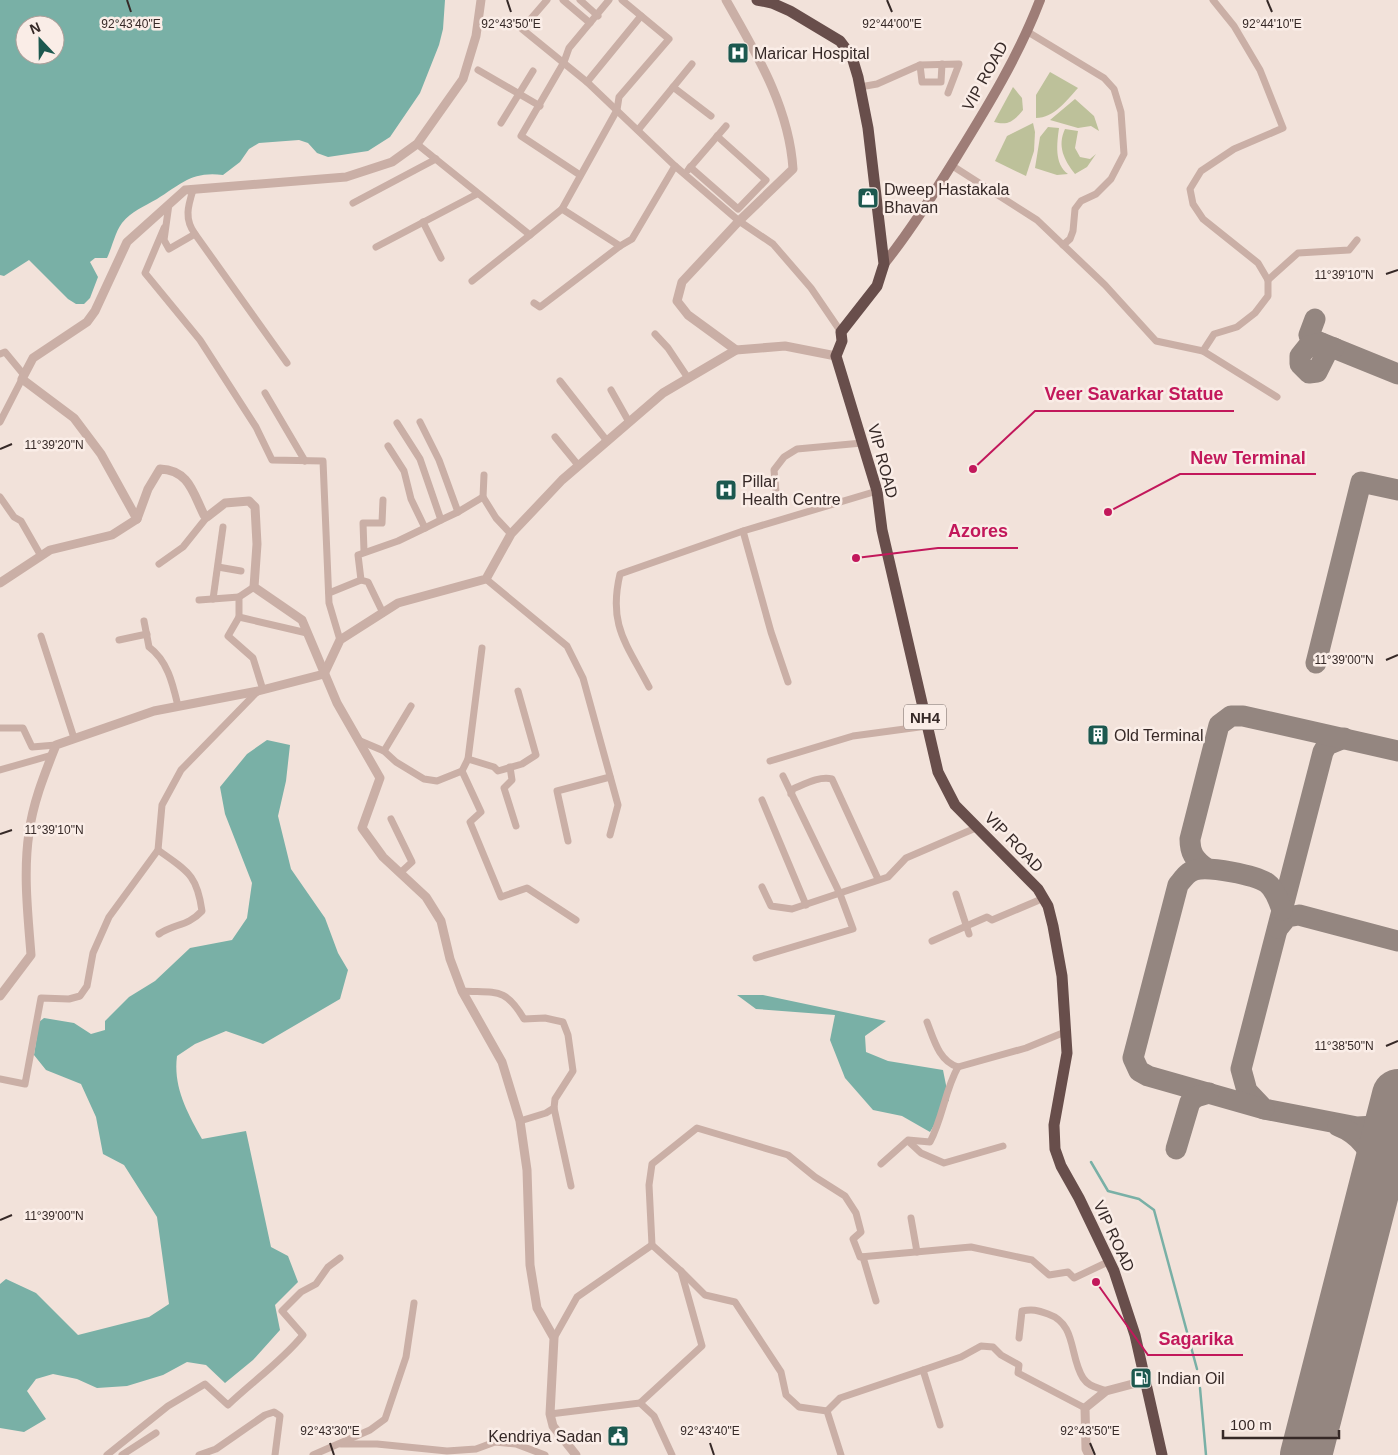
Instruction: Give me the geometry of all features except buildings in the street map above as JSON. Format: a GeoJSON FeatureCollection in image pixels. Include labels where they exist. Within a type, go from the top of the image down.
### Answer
{"type":"FeatureCollection","features":[{"type":"Feature","properties":{"kind":"highway","name":"VIP ROAD"},"geometry":{"type":"LineString","coordinates":[[757,0],[790,10],[840,41],[852,57],[868,128],[884,264],[877,286],[841,332],[842,341],[836,356],[848,390],[877,491],[882,530],[938,772],[954,805],[1044,898],[1054,926],[1062,976],[1067,1053],[1054,1125],[1055,1149],[1061,1166],[1110,1261],[1135,1335],[1162,1455]]}},
{"type":"Feature","properties":{"kind":"main road","name":"VIP ROAD"},"geometry":{"type":"LineString","coordinates":[[884,264],[907,235],[979,120],[1028,32],[1040,0]]}},
{"type":"Feature","properties":{"kind":"street"},"geometry":{"type":"LineString","coordinates":[[0,422],[33,358],[87,322],[95,311],[127,242],[184,190],[346,176],[392,162],[417,144],[464,79],[476,36],[481,0]]}},
{"type":"Feature","properties":{"kind":"street"},"geometry":{"type":"LineString","coordinates":[[547,0],[522,29],[587,82],[684,174],[739,221],[773,244],[811,288],[841,332]]}},
{"type":"Feature","properties":{"kind":"street"},"geometry":{"type":"LineString","coordinates":[[563,0],[590,23]]}},
{"type":"Feature","properties":{"kind":"street"},"geometry":{"type":"LineString","coordinates":[[580,0],[598,16]]}},
{"type":"Feature","properties":{"kind":"street"},"geometry":{"type":"LineString","coordinates":[[580,175],[521,136],[564,62],[569,48],[610,0]]}},
{"type":"Feature","properties":{"kind":"street"},"geometry":{"type":"LineString","coordinates":[[472,281],[562,209],[617,110],[619,97],[669,39],[622,0]]}},
{"type":"Feature","properties":{"kind":"street"},"geometry":{"type":"LineString","coordinates":[[726,0],[769,79],[792,145],[794,169],[739,221],[682,282],[677,301],[688,315],[736,350]]}},
{"type":"Feature","properties":{"kind":"street"},"geometry":{"type":"LineString","coordinates":[[1203,351],[1214,334],[1237,327],[1255,314],[1268,296],[1268,280],[1258,263],[1203,219],[1193,204],[1190,189],[1201,171],[1234,149],[1283,128],[1260,70],[1234,26],[1213,0]]}},
{"type":"Feature","properties":{"kind":"street"},"geometry":{"type":"LineString","coordinates":[[587,82],[640,16]]}},
{"type":"Feature","properties":{"kind":"street"},"geometry":{"type":"LineString","coordinates":[[1028,32],[1104,78],[1114,89],[1121,112],[1124,154],[1111,179],[1096,194],[1081,201],[1075,209],[1073,231],[1070,239],[1063,245]]}},
{"type":"Feature","properties":{"kind":"street"},"geometry":{"type":"LineString","coordinates":[[638,130],[692,64]]}},
{"type":"Feature","properties":{"kind":"street"},"geometry":{"type":"LineString","coordinates":[[860,87],[877,84],[920,64],[959,64],[948,93]]}},
{"type":"Feature","properties":{"kind":"street"},"geometry":{"type":"LineString","coordinates":[[920,64],[922,82],[941,82],[942,64]]}},
{"type":"Feature","properties":{"kind":"street"},"geometry":{"type":"LineString","coordinates":[[478,70],[540,106]]}},
{"type":"Feature","properties":{"kind":"street"},"geometry":{"type":"LineString","coordinates":[[501,123],[533,71]]}},
{"type":"Feature","properties":{"kind":"street"},"geometry":{"type":"LineString","coordinates":[[673,87],[711,116]]}},
{"type":"Feature","properties":{"kind":"street"},"geometry":{"type":"LineString","coordinates":[[684,174],[726,126]]}},
{"type":"Feature","properties":{"kind":"street"},"geometry":{"type":"LineString","coordinates":[[690,167],[738,209],[766,180],[717,136]]}},
{"type":"Feature","properties":{"kind":"street"},"geometry":{"type":"LineString","coordinates":[[417,144],[530,235]]}},
{"type":"Feature","properties":{"kind":"street"},"geometry":{"type":"LineString","coordinates":[[353,203],[436,159]]}},
{"type":"Feature","properties":{"kind":"street"},"geometry":{"type":"LineString","coordinates":[[951,165],[1037,220],[1105,285],[1156,341],[1203,351],[1277,397]]}},
{"type":"Feature","properties":{"kind":"street"},"geometry":{"type":"LineString","coordinates":[[534,303],[540,307],[620,246],[632,240],[675,166]]}},
{"type":"Feature","properties":{"kind":"street"},"geometry":{"type":"LineString","coordinates":[[193,190],[187,208],[189,225],[204,243],[286,363]]}},
{"type":"Feature","properties":{"kind":"street"},"geometry":{"type":"LineString","coordinates":[[376,247],[477,194]]}},
{"type":"Feature","properties":{"kind":"street"},"geometry":{"type":"LineString","coordinates":[[169,204],[164,228],[145,273],[200,340],[256,427],[272,460],[323,461],[329,603],[340,640]]}},
{"type":"Feature","properties":{"kind":"street"},"geometry":{"type":"LineString","coordinates":[[562,209],[620,246]]}},
{"type":"Feature","properties":{"kind":"street"},"geometry":{"type":"LineString","coordinates":[[423,222],[441,258]]}},
{"type":"Feature","properties":{"kind":"street"},"geometry":{"type":"LineString","coordinates":[[164,228],[164,240],[169,249],[195,234]]}},
{"type":"Feature","properties":{"kind":"street"},"geometry":{"type":"LineString","coordinates":[[1268,280],[1298,253],[1349,250],[1358,240]]}},
{"type":"Feature","properties":{"kind":"street"},"geometry":{"type":"LineString","coordinates":[[655,334],[668,348],[688,378]]}},
{"type":"Feature","properties":{"kind":"street"},"geometry":{"type":"LineString","coordinates":[[0,728],[23,728],[32,747],[56,745],[154,711],[261,691],[324,674],[340,640],[398,603],[486,579],[511,534],[562,480],[663,393],[736,350],[785,346],[836,356]]}},
{"type":"Feature","properties":{"kind":"street"},"geometry":{"type":"LineString","coordinates":[[0,354],[5,352],[23,377],[74,418],[101,454],[137,519]]}},
{"type":"Feature","properties":{"kind":"street"},"geometry":{"type":"LineString","coordinates":[[560,381],[607,441]]}},
{"type":"Feature","properties":{"kind":"street"},"geometry":{"type":"LineString","coordinates":[[611,390],[629,422]]}},
{"type":"Feature","properties":{"kind":"street"},"geometry":{"type":"LineString","coordinates":[[265,393],[305,461]]}},
{"type":"Feature","properties":{"kind":"street"},"geometry":{"type":"LineString","coordinates":[[420,422],[439,460],[458,512]]}},
{"type":"Feature","properties":{"kind":"street"},"geometry":{"type":"LineString","coordinates":[[397,423],[420,459],[441,520]]}},
{"type":"Feature","properties":{"kind":"street"},"geometry":{"type":"LineString","coordinates":[[555,437],[578,465]]}},
{"type":"Feature","properties":{"kind":"street"},"geometry":{"type":"LineString","coordinates":[[776,492],[774,470],[784,457],[797,449],[862,443]]}},
{"type":"Feature","properties":{"kind":"street"},"geometry":{"type":"LineString","coordinates":[[388,446],[404,471],[412,499],[425,528]]}},
{"type":"Feature","properties":{"kind":"street"},"geometry":{"type":"LineString","coordinates":[[0,583],[50,550],[112,535],[137,519],[148,489],[160,470],[170,470],[184,476],[204,515],[207,517]]}},
{"type":"Feature","properties":{"kind":"street"},"geometry":{"type":"LineString","coordinates":[[484,475],[483,497],[496,518],[511,534]]}},
{"type":"Feature","properties":{"kind":"street"},"geometry":{"type":"LineString","coordinates":[[649,687],[617,626],[615,595],[620,574],[743,531],[877,491]]}},
{"type":"Feature","properties":{"kind":"street"},"geometry":{"type":"LineString","coordinates":[[0,496],[14,517],[21,521],[41,556]]}},
{"type":"Feature","properties":{"kind":"street"},"geometry":{"type":"LineString","coordinates":[[361,580],[358,554],[398,541],[458,512],[483,497]]}},
{"type":"Feature","properties":{"kind":"street"},"geometry":{"type":"LineString","coordinates":[[364,551],[363,523],[382,523],[383,500]]}},
{"type":"Feature","properties":{"kind":"street"},"geometry":{"type":"LineString","coordinates":[[159,564],[183,547],[207,517],[225,503],[249,501],[255,507],[257,544],[254,587],[239,598],[199,600]]}},
{"type":"Feature","properties":{"kind":"street"},"geometry":{"type":"LineString","coordinates":[[213,600],[223,527]]}},
{"type":"Feature","properties":{"kind":"street"},"geometry":{"type":"LineString","coordinates":[[743,531],[771,632],[788,682]]}},
{"type":"Feature","properties":{"kind":"street"},"geometry":{"type":"LineString","coordinates":[[218,567],[241,571]]}},
{"type":"Feature","properties":{"kind":"street"},"geometry":{"type":"LineString","coordinates":[[486,579],[567,646],[583,678],[618,805],[610,835]]}},
{"type":"Feature","properties":{"kind":"street"},"geometry":{"type":"LineString","coordinates":[[329,593],[361,580],[368,582],[383,613]]}},
{"type":"Feature","properties":{"kind":"street"},"geometry":{"type":"LineString","coordinates":[[254,587],[302,620],[324,674],[380,778],[362,828],[383,857],[426,897],[441,921],[450,959],[462,991],[502,1062],[520,1121],[527,1170],[530,1265],[537,1308],[554,1338]]}},
{"type":"Feature","properties":{"kind":"street"},"geometry":{"type":"LineString","coordinates":[[239,598],[239,617],[228,636],[253,658],[261,691]]}},
{"type":"Feature","properties":{"kind":"street"},"geometry":{"type":"LineString","coordinates":[[239,617],[307,633]]}},
{"type":"Feature","properties":{"kind":"street"},"geometry":{"type":"LineString","coordinates":[[144,621],[149,647],[157,652],[169,672],[178,706]]}},
{"type":"Feature","properties":{"kind":"street"},"geometry":{"type":"LineString","coordinates":[[119,640],[146,634]]}},
{"type":"Feature","properties":{"kind":"street"},"geometry":{"type":"LineString","coordinates":[[41,636],[74,738]]}},
{"type":"Feature","properties":{"kind":"street"},"geometry":{"type":"LineString","coordinates":[[358,740],[384,751],[396,762],[424,779],[437,781],[462,771],[468,759],[482,648]]}},
{"type":"Feature","properties":{"kind":"street"},"geometry":{"type":"LineString","coordinates":[[0,1079],[24,1084],[41,998],[80,996],[86,986],[94,954],[109,917],[158,850],[162,804],[180,770],[261,691]]}},
{"type":"Feature","properties":{"kind":"street"},"geometry":{"type":"LineString","coordinates":[[468,759],[494,767],[498,771],[522,764],[536,755],[518,691]]}},
{"type":"Feature","properties":{"kind":"street"},"geometry":{"type":"LineString","coordinates":[[384,751],[410,706]]}},
{"type":"Feature","properties":{"kind":"street"},"geometry":{"type":"LineString","coordinates":[[770,761],[853,736],[927,726]]}},
{"type":"Feature","properties":{"kind":"street"},"geometry":{"type":"LineString","coordinates":[[0,996],[31,955],[27,895],[29,833],[38,793],[56,745]]}},
{"type":"Feature","properties":{"kind":"street"},"geometry":{"type":"LineString","coordinates":[[0,770],[52,755]]}},
{"type":"Feature","properties":{"kind":"street"},"geometry":{"type":"LineString","coordinates":[[510,767],[512,780],[504,788],[516,826]]}},
{"type":"Feature","properties":{"kind":"street"},"geometry":{"type":"LineString","coordinates":[[462,771],[470,792],[481,812],[470,822],[502,897],[526,888],[576,920]]}},
{"type":"Feature","properties":{"kind":"street"},"geometry":{"type":"LineString","coordinates":[[756,958],[853,929],[840,894],[783,776]]}},
{"type":"Feature","properties":{"kind":"street"},"geometry":{"type":"LineString","coordinates":[[568,841],[557,791],[610,777]]}},
{"type":"Feature","properties":{"kind":"street"},"geometry":{"type":"LineString","coordinates":[[791,794],[793,789],[813,781],[825,777],[832,779],[878,879]]}},
{"type":"Feature","properties":{"kind":"street"},"geometry":{"type":"LineString","coordinates":[[762,800],[806,905]]}},
{"type":"Feature","properties":{"kind":"street"},"geometry":{"type":"LineString","coordinates":[[391,819],[412,862],[400,873]]}},
{"type":"Feature","properties":{"kind":"street"},"geometry":{"type":"LineString","coordinates":[[762,887],[771,906],[792,909],[888,877],[906,858],[978,828]]}},
{"type":"Feature","properties":{"kind":"street"},"geometry":{"type":"LineString","coordinates":[[158,850],[191,874],[200,897],[202,911],[190,922],[182,926],[170,926],[159,934]]}},
{"type":"Feature","properties":{"kind":"street"},"geometry":{"type":"LineString","coordinates":[[956,894],[969,934]]}},
{"type":"Feature","properties":{"kind":"street"},"geometry":{"type":"LineString","coordinates":[[932,942],[987,916],[992,920],[1044,898]]}},
{"type":"Feature","properties":{"kind":"street"},"geometry":{"type":"LineString","coordinates":[[462,991],[496,993],[510,997],[524,1019],[545,1018],[563,1022],[568,1035],[573,1071],[555,1099],[554,1108],[571,1186]]}},
{"type":"Feature","properties":{"kind":"street"},"geometry":{"type":"LineString","coordinates":[[927,1022],[939,1052],[950,1064],[958,1066],[1026,1048],[1065,1032]]}},
{"type":"Feature","properties":{"kind":"street"},"geometry":{"type":"LineString","coordinates":[[881,1164],[908,1140],[930,1142],[940,1122],[952,1079],[958,1066]]}},
{"type":"Feature","properties":{"kind":"street"},"geometry":{"type":"LineString","coordinates":[[520,1121],[546,1113],[554,1108]]}},
{"type":"Feature","properties":{"kind":"street"},"geometry":{"type":"LineString","coordinates":[[826,1411],[798,1407],[786,1395],[781,1372],[735,1302],[705,1296],[652,1244],[650,1185],[652,1164],[697,1128],[788,1155],[815,1177],[845,1196],[856,1213],[861,1232],[853,1239],[860,1257],[863,1257],[876,1301]]}},
{"type":"Feature","properties":{"kind":"street"},"geometry":{"type":"LineString","coordinates":[[908,1140],[921,1153],[944,1163],[1003,1146]]}},
{"type":"Feature","properties":{"kind":"street"},"geometry":{"type":"LineString","coordinates":[[911,1218],[917,1252]]}},
{"type":"Feature","properties":{"kind":"street"},"geometry":{"type":"LineString","coordinates":[[576,1455],[553,1426],[550,1414],[554,1338],[577,1297],[652,1244]]}},
{"type":"Feature","properties":{"kind":"street"},"geometry":{"type":"LineString","coordinates":[[863,1257],[971,1247],[1032,1260],[1049,1275],[1068,1272],[1074,1278],[1110,1261]]}},
{"type":"Feature","properties":{"kind":"street"},"geometry":{"type":"LineString","coordinates":[[107,1455],[168,1406],[205,1384],[228,1405],[257,1377],[292,1348],[303,1335],[282,1311],[301,1292],[316,1284],[328,1267],[340,1258]]}},
{"type":"Feature","properties":{"kind":"street"},"geometry":{"type":"LineString","coordinates":[[550,1414],[640,1403],[702,1346],[681,1271]]}},
{"type":"Feature","properties":{"kind":"street"},"geometry":{"type":"LineString","coordinates":[[313,1455],[370,1430],[385,1419],[406,1357],[414,1303]]}},
{"type":"Feature","properties":{"kind":"street"},"geometry":{"type":"LineString","coordinates":[[1019,1338],[1022,1311],[1033,1309],[1051,1315],[1065,1324],[1083,1378],[1091,1387],[1106,1391]]}},
{"type":"Feature","properties":{"kind":"street"},"geometry":{"type":"LineString","coordinates":[[826,1411],[840,1398],[961,1357],[981,1346],[993,1347],[1001,1355],[1019,1365],[1018,1373],[1086,1408]]}},
{"type":"Feature","properties":{"kind":"street"},"geometry":{"type":"LineString","coordinates":[[923,1370],[940,1425]]}},
{"type":"Feature","properties":{"kind":"street"},"geometry":{"type":"LineString","coordinates":[[1089,1455],[1086,1449],[1086,1408],[1106,1391],[1144,1381]]}},
{"type":"Feature","properties":{"kind":"street"},"geometry":{"type":"LineString","coordinates":[[640,1403],[654,1416],[672,1455]]}},
{"type":"Feature","properties":{"kind":"street"},"geometry":{"type":"LineString","coordinates":[[826,1411],[841,1455]]}},
{"type":"Feature","properties":{"kind":"street"},"geometry":{"type":"LineString","coordinates":[[199,1455],[216,1449],[265,1415],[274,1412],[280,1416],[277,1454]]}},
{"type":"Feature","properties":{"kind":"street"},"geometry":{"type":"LineString","coordinates":[[122,1455],[156,1433]]}},
{"type":"Feature","properties":{"kind":"street"},"geometry":{"type":"LineString","coordinates":[[341,1444],[377,1444],[447,1451],[476,1449],[495,1442],[516,1444],[545,1455]]}},
{"type":"Feature","properties":{"kind":"green space"},"geometry":{"type":"Polygon","coordinates":[[[1050,72],[1078,88],[1054,112],[1036,118],[1036,95],[1050,72]]]}},
{"type":"Feature","properties":{"kind":"green space"},"geometry":{"type":"Polygon","coordinates":[[[1013,87],[1022,98],[1023,110],[1010,122],[994,122],[1013,87]]]}},
{"type":"Feature","properties":{"kind":"green space"},"geometry":{"type":"Polygon","coordinates":[[[1075,99],[1094,116],[1099,131],[1091,126],[1078,128],[1050,120],[1075,99]]]}},
{"type":"Feature","properties":{"kind":"green space"},"geometry":{"type":"Polygon","coordinates":[[[1033,123],[1035,132],[1034,151],[1026,176],[995,161],[1007,136],[1033,123]]]}},
{"type":"Feature","properties":{"kind":"green space"},"geometry":{"type":"Polygon","coordinates":[[[1048,127],[1059,128],[1058,159],[1060,165],[1068,174],[1057,175],[1035,168],[1040,137],[1048,127]]]}},
{"type":"Feature","properties":{"kind":"green space"},"geometry":{"type":"Polygon","coordinates":[[[1065,129],[1078,131],[1075,148],[1080,157],[1090,159],[1096,154],[1087,167],[1075,174],[1063,153],[1062,141],[1065,129]]]}},
{"type":"Feature","properties":{"kind":"water"},"geometry":{"type":"Polygon","coordinates":[[[0,0],[445,0],[443,29],[439,45],[420,93],[390,137],[368,151],[328,157],[317,153],[308,143],[299,140],[259,143],[249,149],[240,162],[223,175],[203,175],[187,180],[134,212],[122,223],[107,258],[95,258],[90,262],[98,277],[90,298],[84,304],[76,304],[68,299],[29,260],[4,276],[0,275],[0,0]]]}},
{"type":"Feature","properties":{"kind":"water"},"geometry":{"type":"Polygon","coordinates":[[[267,740],[290,745],[286,781],[278,816],[291,869],[325,918],[338,953],[348,970],[340,999],[263,1044],[226,1031],[195,1044],[177,1056],[176,1067],[182,1099],[202,1139],[246,1131],[271,1247],[288,1256],[298,1282],[275,1305],[280,1330],[253,1360],[225,1383],[206,1365],[187,1362],[163,1375],[127,1386],[97,1388],[77,1379],[53,1374],[36,1379],[27,1391],[46,1419],[24,1432],[0,1428],[0,1284],[6,1279],[36,1293],[78,1335],[149,1317],[169,1304],[157,1217],[124,1165],[103,1154],[96,1117],[81,1084],[46,1070],[34,1055],[39,1022],[44,1018],[74,1023],[91,1034],[105,1030],[105,1021],[129,997],[155,981],[190,948],[232,940],[247,918],[252,883],[225,814],[220,787],[247,754],[267,740]]]}},
{"type":"Feature","properties":{"kind":"water"},"geometry":{"type":"Polygon","coordinates":[[[737,995],[763,995],[886,1021],[865,1036],[866,1052],[888,1061],[943,1070],[949,1100],[930,1132],[902,1116],[873,1110],[845,1078],[830,1040],[835,1015],[756,1009],[737,995]]]}},
{"type":"Feature","properties":{"kind":"waterway"},"geometry":{"type":"LineString","coordinates":[[1091,1162],[1108,1191],[1139,1199],[1154,1210],[1197,1369]]}},
{"type":"Feature","properties":{"kind":"waterway"},"geometry":{"type":"LineString","coordinates":[[1200,1388],[1206,1455]]}},
{"type":"Feature","properties":{"kind":"taxiway"},"geometry":{"type":"LineString","coordinates":[[1315,319],[1309,335],[1314,340],[1398,374]]}},
{"type":"Feature","properties":{"kind":"taxiway"},"geometry":{"type":"LineString","coordinates":[[1321,343],[1308,346],[1300,356],[1300,364],[1309,373],[1317,372],[1327,352],[1334,348]]}},
{"type":"Feature","properties":{"kind":"taxiway"},"geometry":{"type":"LineString","coordinates":[[1316,663],[1361,482],[1398,490]]}},
{"type":"Feature","properties":{"kind":"taxiway"},"geometry":{"type":"LineString","coordinates":[[1206,868],[1198,862],[1194,855],[1190,839],[1219,725],[1231,716],[1243,716],[1398,751]]}},
{"type":"Feature","properties":{"kind":"taxiway"},"geometry":{"type":"LineString","coordinates":[[1344,738],[1327,745],[1323,752],[1241,1069],[1247,1091],[1264,1109],[1357,1127],[1376,1126],[1393,1114]]}},
{"type":"Feature","properties":{"kind":"taxiway"},"geometry":{"type":"LineString","coordinates":[[1264,1109],[1148,1076],[1139,1071],[1133,1058],[1178,885],[1185,876],[1195,870],[1210,869],[1253,877],[1267,883],[1272,888],[1282,910]]}},
{"type":"Feature","properties":{"kind":"taxiway"},"geometry":{"type":"LineString","coordinates":[[1278,928],[1287,917],[1299,915],[1398,941]]}},
{"type":"Feature","properties":{"kind":"taxiway"},"geometry":{"type":"LineString","coordinates":[[1176,1149],[1190,1102],[1196,1097],[1209,1093]]}},
{"type":"Feature","properties":{"kind":"taxiway"},"geometry":{"type":"LineString","coordinates":[[1338,1126],[1346,1129],[1359,1139],[1373,1158],[1378,1174]]}},
{"type":"Feature","properties":{"kind":"runway"},"geometry":{"type":"LineString","coordinates":[[1306,1455],[1398,1095]]}},
{"type":"Feature","properties":{"kind":"place","name":"Maricar Hospital"},"geometry":{"type":"Point","coordinates":[738,53]}},
{"type":"Feature","properties":{"kind":"place","name":"Dweep Hastakala Bhavan"},"geometry":{"type":"Point","coordinates":[868,198]}},
{"type":"Feature","properties":{"kind":"place","name":"Veer Savarkar Statue"},"geometry":{"type":"Point","coordinates":[973,469]}},
{"type":"Feature","properties":{"kind":"place","name":"Pillar Health Centre"},"geometry":{"type":"Point","coordinates":[726,490]}},
{"type":"Feature","properties":{"kind":"place","name":"New Terminal"},"geometry":{"type":"Point","coordinates":[1108,512]}},
{"type":"Feature","properties":{"kind":"place","name":"Azores"},"geometry":{"type":"Point","coordinates":[856,558]}},
{"type":"Feature","properties":{"kind":"place","name":"Old Terminal"},"geometry":{"type":"Point","coordinates":[1098,735]}},
{"type":"Feature","properties":{"kind":"place","name":"Sagarika"},"geometry":{"type":"Point","coordinates":[1096,1282]}},
{"type":"Feature","properties":{"kind":"place","name":"Indian Oil"},"geometry":{"type":"Point","coordinates":[1141,1378]}},
{"type":"Feature","properties":{"kind":"place","name":"Kendriya Sadan"},"geometry":{"type":"Point","coordinates":[618,1436]}}]}
